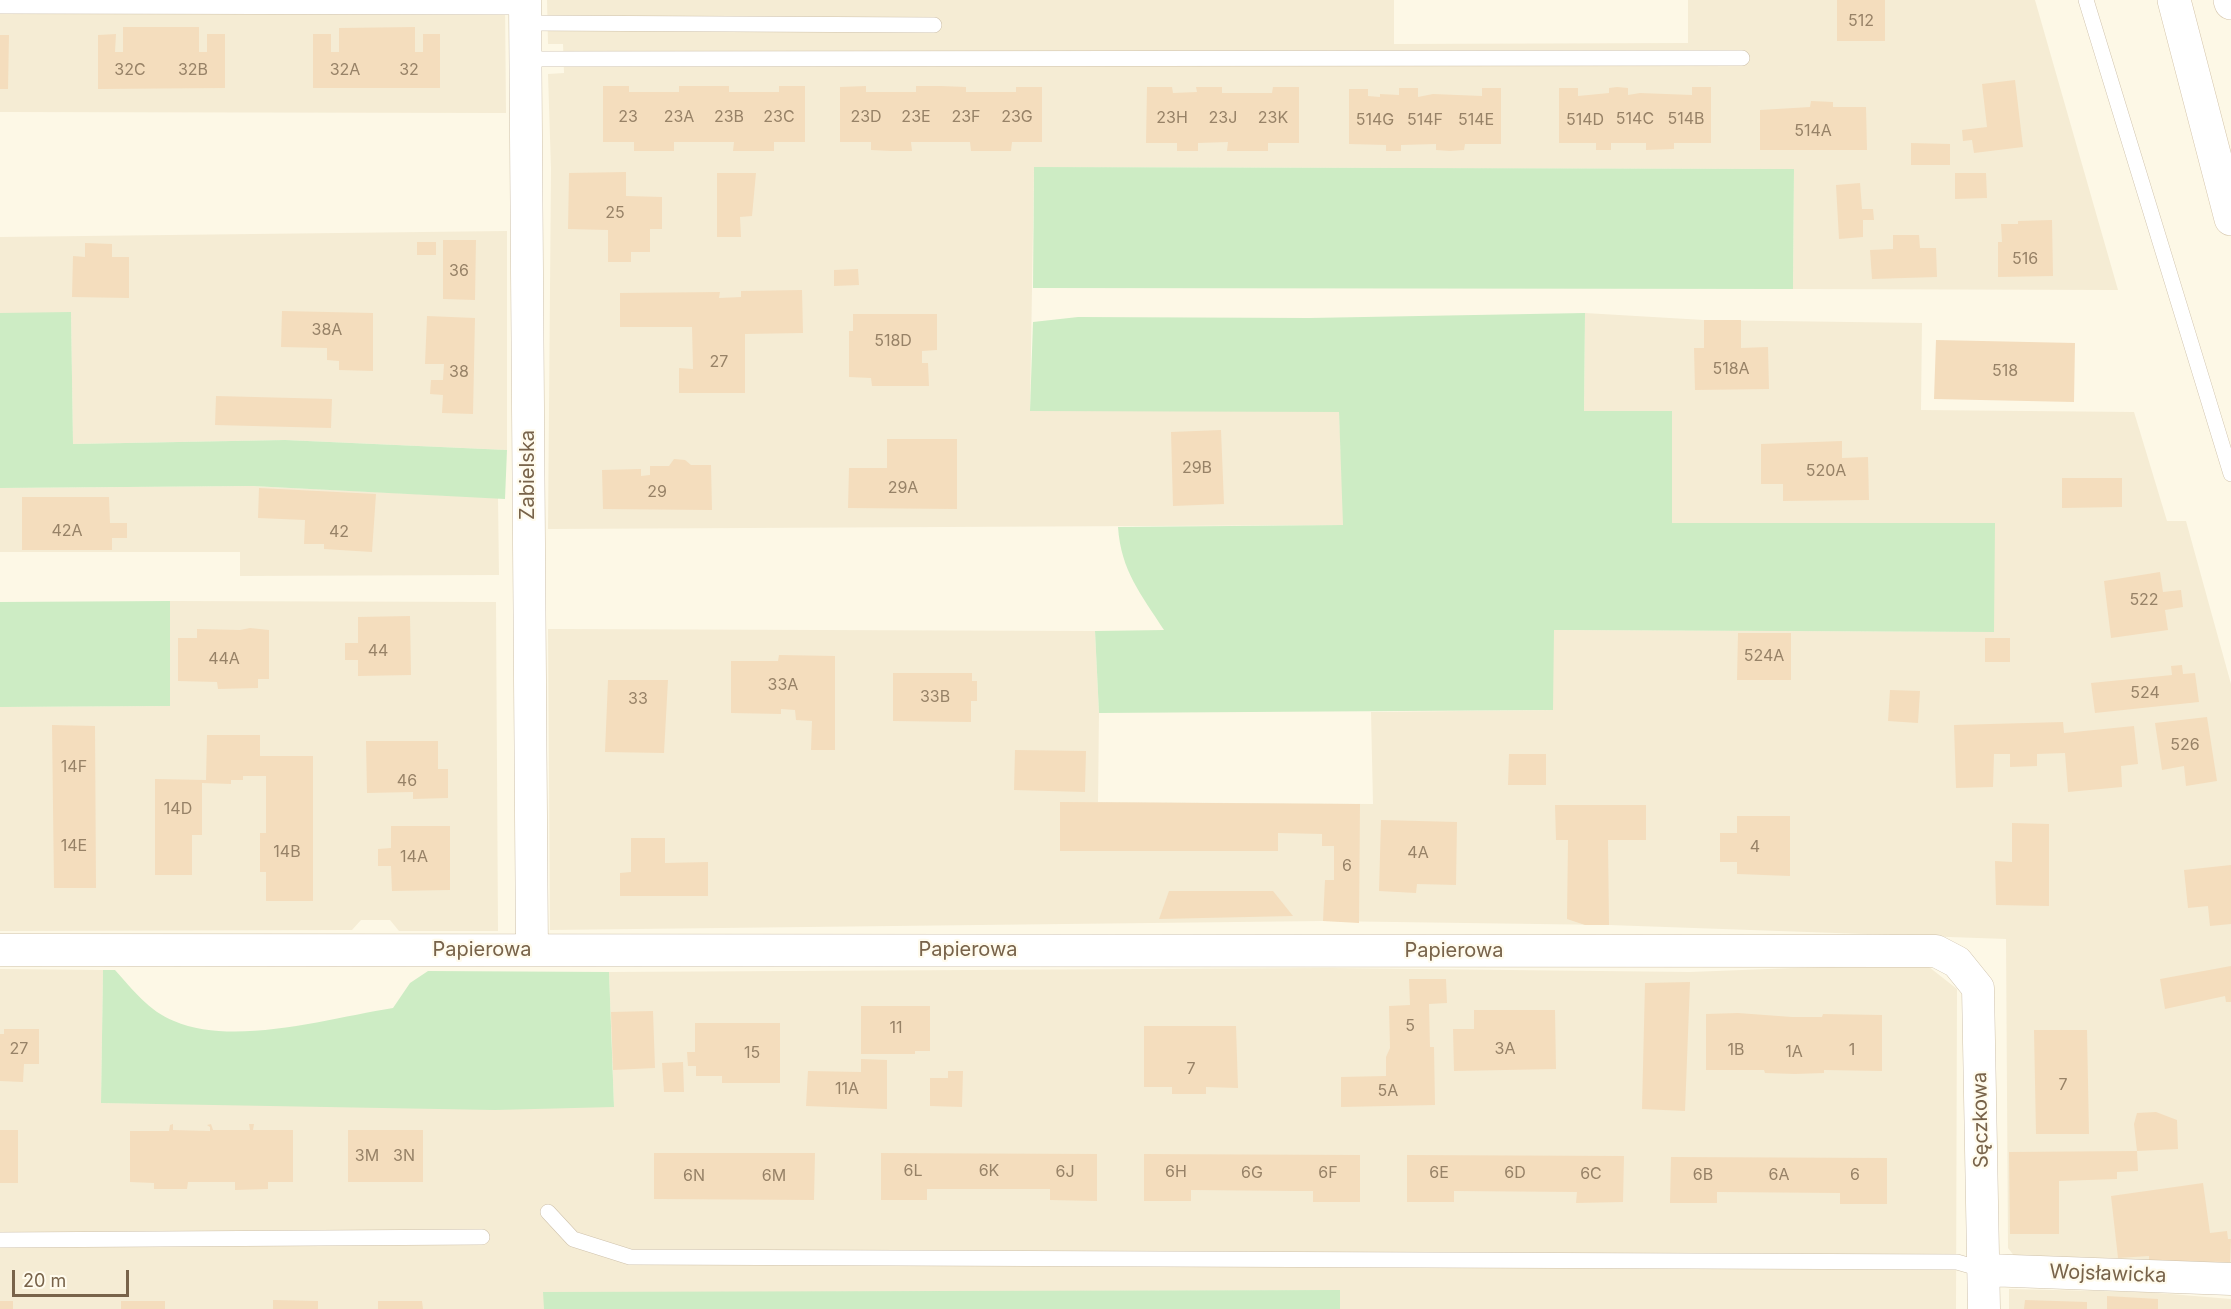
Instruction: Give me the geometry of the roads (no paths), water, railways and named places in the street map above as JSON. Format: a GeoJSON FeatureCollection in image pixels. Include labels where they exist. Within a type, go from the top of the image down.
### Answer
{"type":"FeatureCollection","features":[{"type":"Feature","properties":{"kind":"main road"},"geometry":{"type":"LineString","coordinates":[[2174,0],[2231,219]]}},
{"type":"Feature","properties":{"kind":"street","name":"Zabielska"},"geometry":{"type":"LineString","coordinates":[[525,10],[531,950]]}},
{"type":"Feature","properties":{"kind":"street","name":"Papierowa"},"geometry":{"type":"LineString","coordinates":[[0,950],[1936,951]]}},
{"type":"Feature","properties":{"kind":"street","name":"Sęczkowa"},"geometry":{"type":"LineString","coordinates":[[1936,951],[1957,962],[1978,988],[1984,1309]]}},
{"type":"Feature","properties":{"kind":"street","name":"Wojsławicka"},"geometry":{"type":"LineString","coordinates":[[1985,1270],[2231,1279]]}},
{"type":"Feature","properties":{"kind":"lane"},"geometry":{"type":"LineString","coordinates":[[2086,0],[2231,474]]}},
{"type":"Feature","properties":{"kind":"lane"},"geometry":{"type":"LineString","coordinates":[[0,6],[525,10],[934,25]]}},
{"type":"Feature","properties":{"kind":"lane"},"geometry":{"type":"LineString","coordinates":[[526,59],[1743,57]]}},
{"type":"Feature","properties":{"kind":"lane"},"geometry":{"type":"LineString","coordinates":[[548,1212],[573,1239],[630,1257],[1957,1262],[1985,1270]]}},
{"type":"Feature","properties":{"kind":"lane"},"geometry":{"type":"LineString","coordinates":[[0,1240],[482,1237]]}}]}
